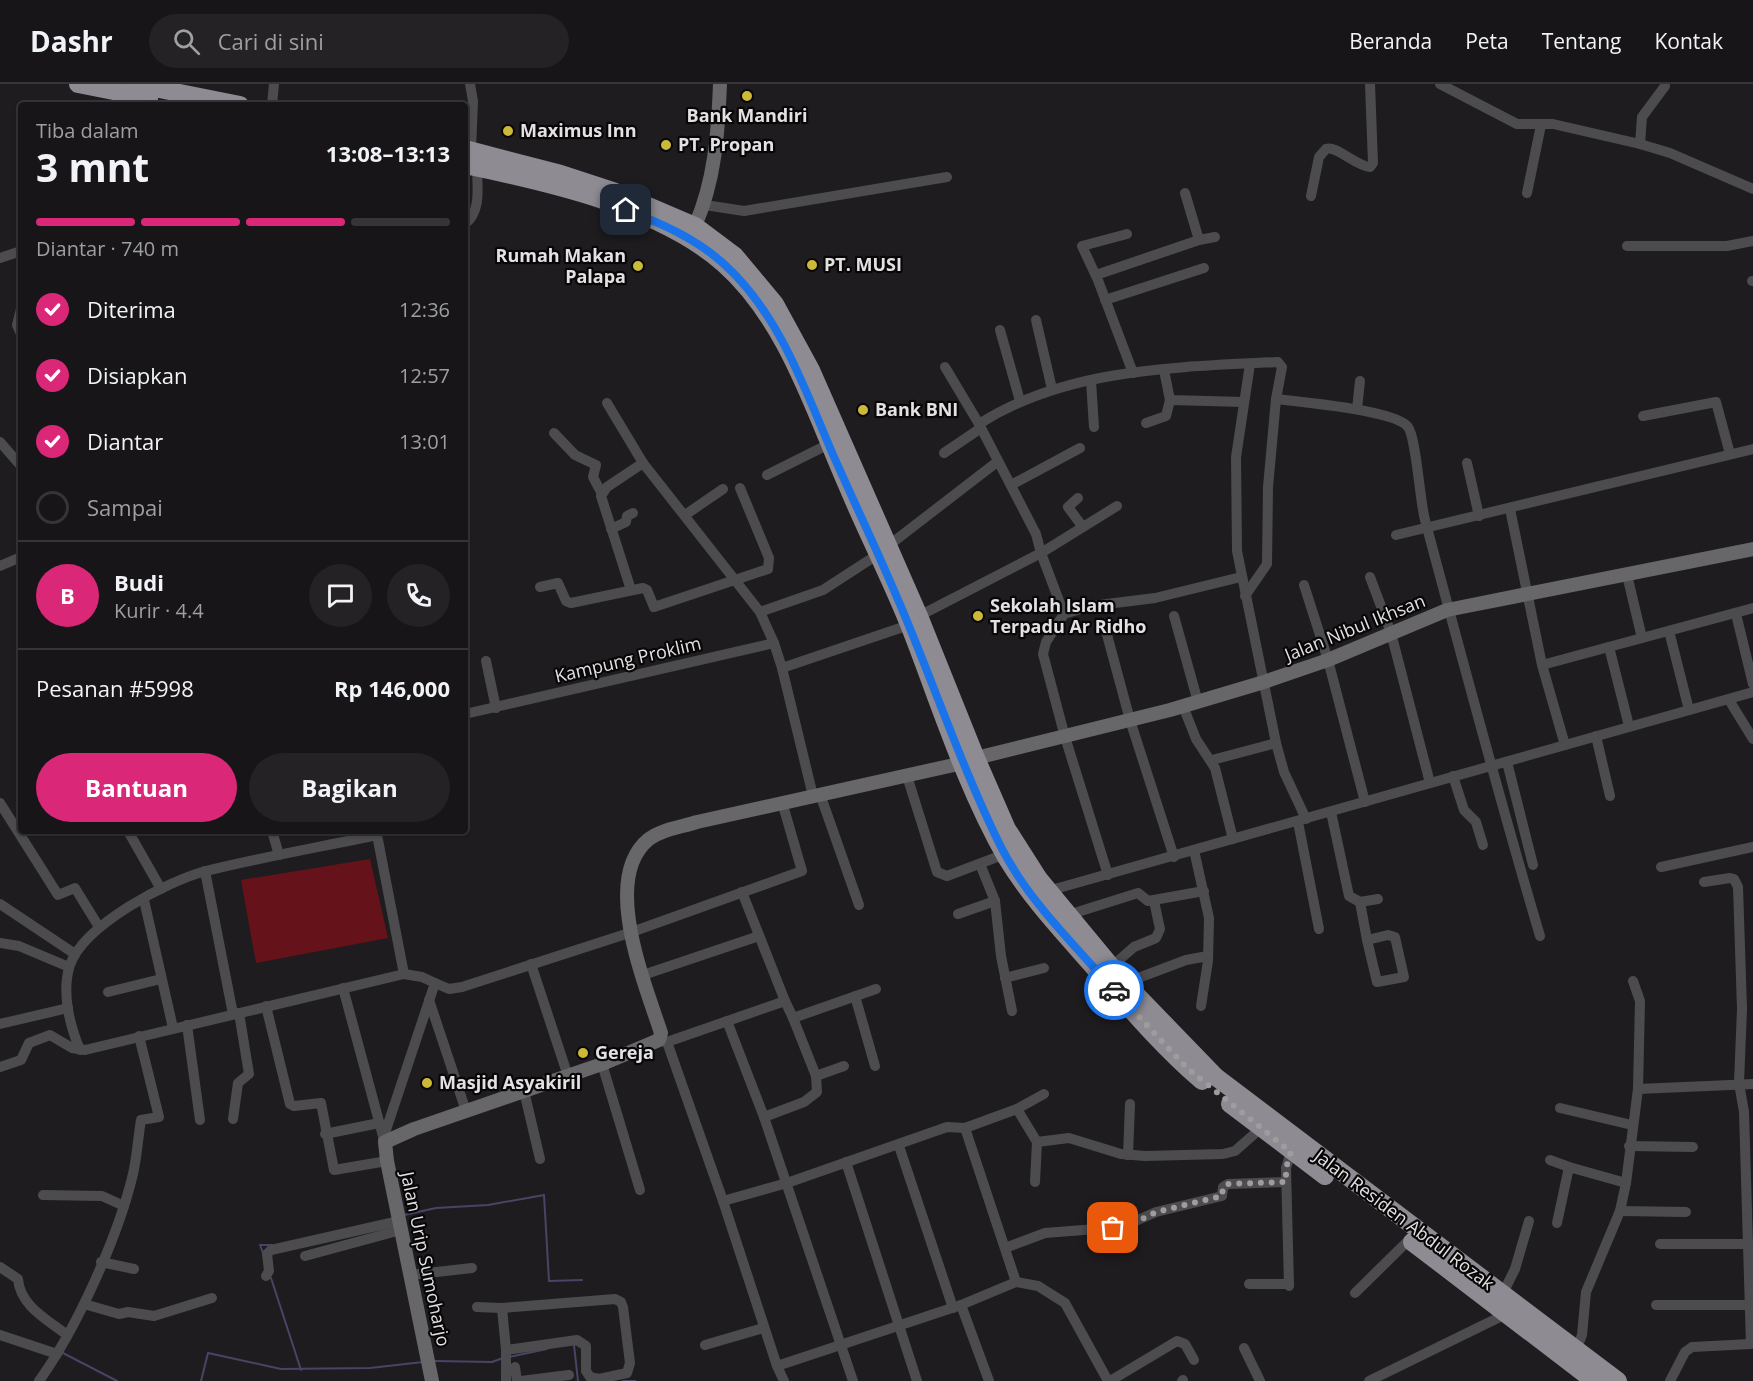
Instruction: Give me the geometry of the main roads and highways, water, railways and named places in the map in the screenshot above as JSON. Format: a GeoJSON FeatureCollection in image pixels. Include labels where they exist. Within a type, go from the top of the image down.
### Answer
{"type":"FeatureCollection","features":[{"type":"Feature","properties":{"kind":"highway"},"geometry":{"type":"LineString","coordinates":[[78,84],[163,102]]}},
{"type":"Feature","properties":{"kind":"highway"},"geometry":{"type":"LineString","coordinates":[[134,84],[225,102]]}},
{"type":"Feature","properties":{"kind":"highway","name":"Jalan Residen Abdul Rozak"},"geometry":{"type":"LineString","coordinates":[[469,158],[561,174],[613,190],[735,256],[780,312],[811,370],[883,551],[914,620],[1005,854],[1044,912],[1131,1010],[1187,1068],[1260,1129],[1413,1236],[1503,1293],[1618,1381]]}},
{"type":"Feature","properties":{"kind":"highway","name":"Jalan Residen Abdul Rozak"},"geometry":{"type":"LineString","coordinates":[[693,233],[726,265],[767,315],[803,383],[829,444],[883,551]]}},
{"type":"Feature","properties":{"kind":"highway","name":"Jalan Residen Abdul Rozak"},"geometry":{"type":"LineString","coordinates":[[969,760],[1017,847],[1048,891],[1125,983],[1216,1077],[1506,1314],[1594,1381]]}},
{"type":"Feature","properties":{"kind":"waterway"},"geometry":{"type":"LineString","coordinates":[[404,1215],[436,1208],[488,1205],[544,1195],[549,1281],[582,1280]]}},
{"type":"Feature","properties":{"kind":"waterway"},"geometry":{"type":"LineString","coordinates":[[263,1253],[260,1245],[272,1245]]}},
{"type":"Feature","properties":{"kind":"waterway"},"geometry":{"type":"LineString","coordinates":[[271,1278],[301,1370]]}},
{"type":"Feature","properties":{"kind":"waterway"},"geometry":{"type":"LineString","coordinates":[[574,1345],[578,1381]]}},
{"type":"Feature","properties":{"kind":"waterway"},"geometry":{"type":"LineString","coordinates":[[509,1357],[547,1349]]}},
{"type":"Feature","properties":{"kind":"waterway"},"geometry":{"type":"LineString","coordinates":[[61,1352],[117,1381]]}},
{"type":"Feature","properties":{"kind":"waterway"},"geometry":{"type":"LineString","coordinates":[[201,1381],[208,1353],[281,1369],[370,1368],[423,1362]]}},
{"type":"Feature","properties":{"kind":"waterway"},"geometry":{"type":"LineString","coordinates":[[435,1361],[492,1362],[503,1358]]}},
{"type":"Feature","properties":{"kind":"waterway"},"geometry":{"type":"LineString","coordinates":[[623,1381],[635,1381]]}},
{"type":"Feature","properties":{"kind":"place","name":"Bank Mandiri"},"geometry":{"type":"Point","coordinates":[747,96]}},
{"type":"Feature","properties":{"kind":"place","name":"Maximus Inn"},"geometry":{"type":"Point","coordinates":[508,131]}},
{"type":"Feature","properties":{"kind":"place","name":"PT. Propan"},"geometry":{"type":"Point","coordinates":[666,145]}},
{"type":"Feature","properties":{"kind":"place","name":"PT. MUSI"},"geometry":{"type":"Point","coordinates":[812,265]}},
{"type":"Feature","properties":{"kind":"place","name":"Rumah Makan Palapa"},"geometry":{"type":"Point","coordinates":[638,266]}},
{"type":"Feature","properties":{"kind":"place","name":"Bank BNI"},"geometry":{"type":"Point","coordinates":[863,410]}},
{"type":"Feature","properties":{"kind":"place","name":"Sekolah Islam Terpadu Ar Ridho"},"geometry":{"type":"Point","coordinates":[978,616]}},
{"type":"Feature","properties":{"kind":"place","name":"Gereja"},"geometry":{"type":"Point","coordinates":[583,1053]}},
{"type":"Feature","properties":{"kind":"place","name":"Masjid Asyakiril"},"geometry":{"type":"Point","coordinates":[427,1083]}}]}
